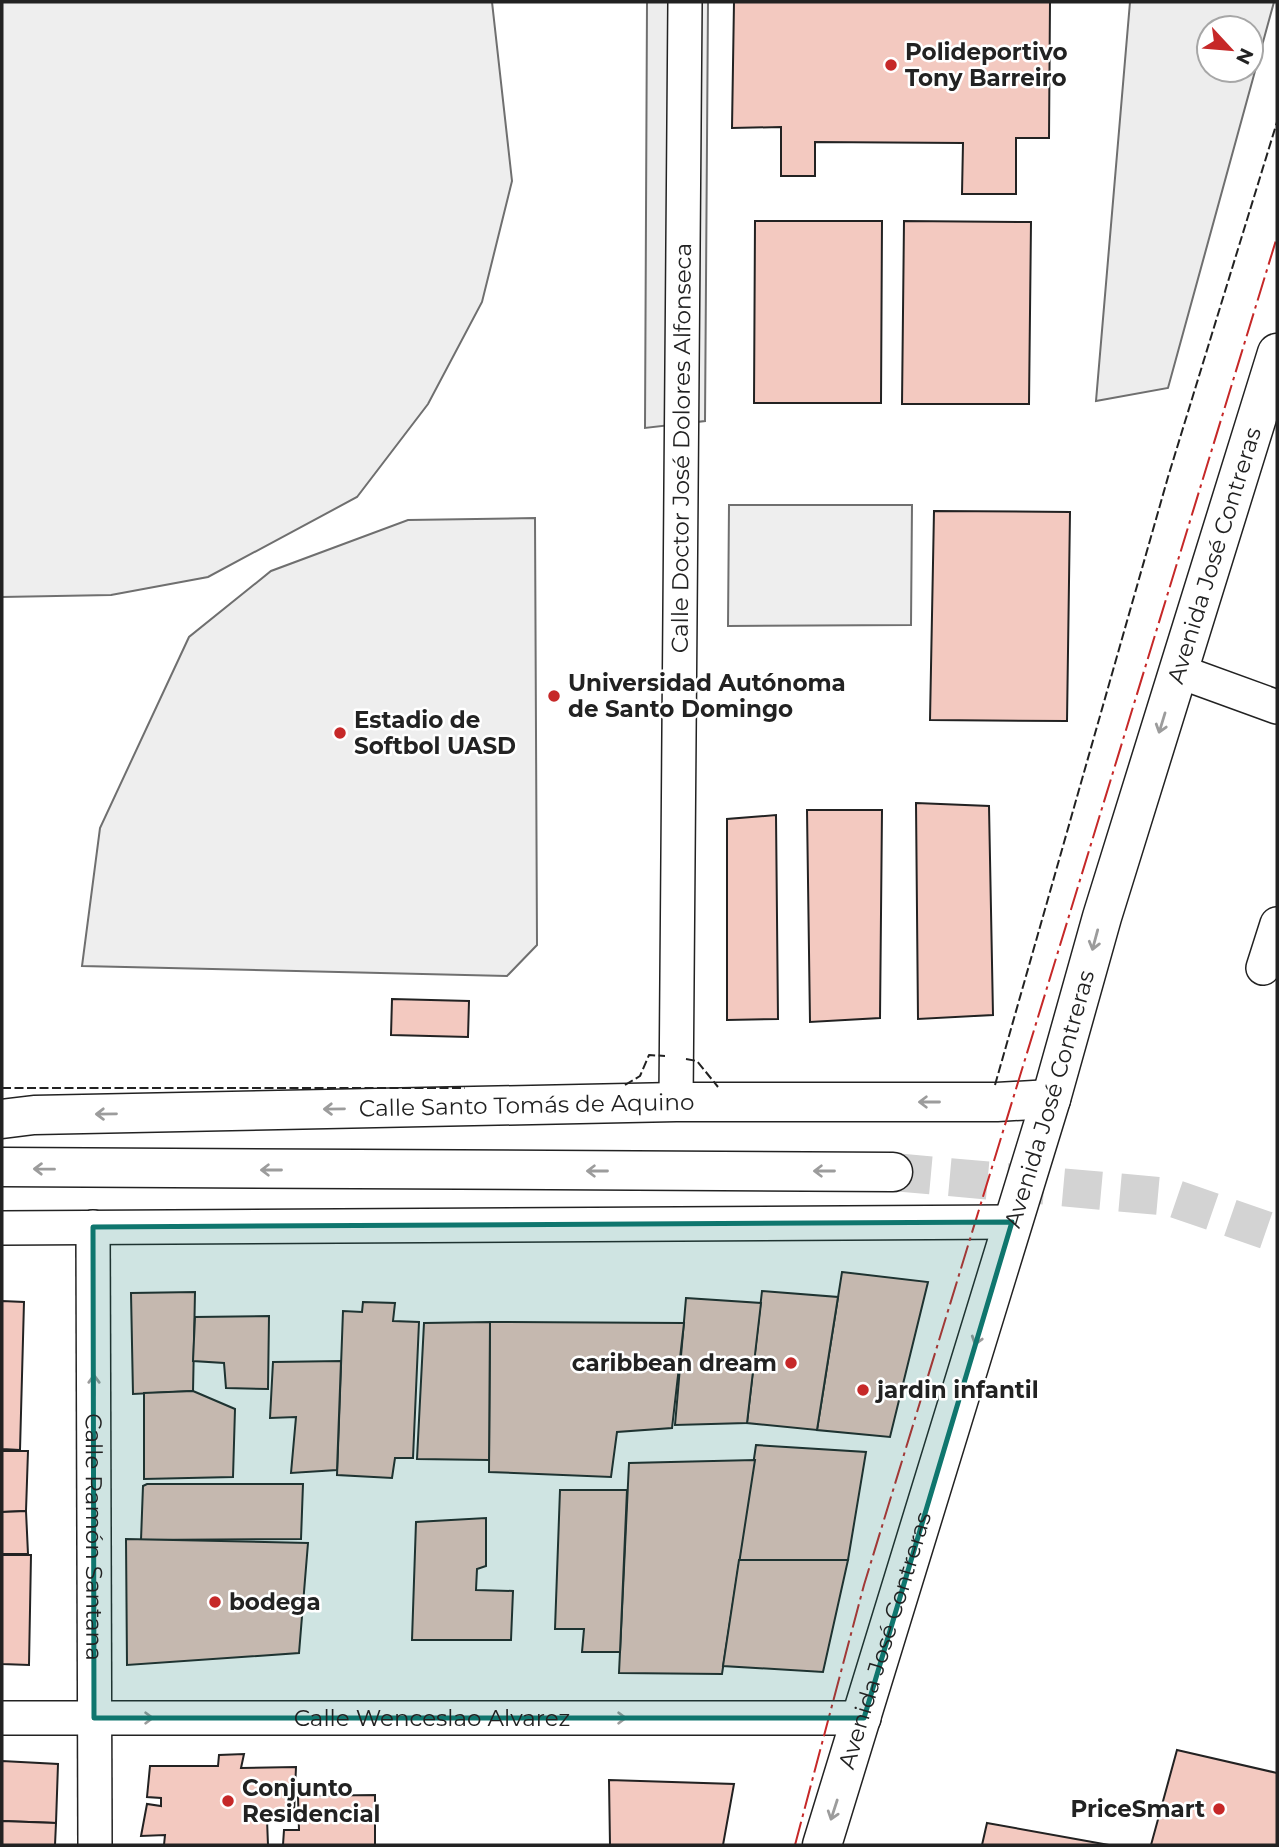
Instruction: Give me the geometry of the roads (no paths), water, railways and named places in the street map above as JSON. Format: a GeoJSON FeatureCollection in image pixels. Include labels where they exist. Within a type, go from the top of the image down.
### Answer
{"type":"FeatureCollection","features":[{"type":"Feature","properties":{"kind":"street","name":"Calle Doctor José Dolores Alfonseca"},"geometry":{"type":"LineString","coordinates":[[676,1102],[685,2]]}},
{"type":"Feature","properties":{"kind":"street","name":"Avenida José Contreras"},"geometry":{"type":"LineString","coordinates":[[822,1845],[864,1718],[1051,1099],[1102,918],[1277,353]]}},
{"type":"Feature","properties":{"kind":"street"},"geometry":{"type":"LineString","coordinates":[[1178,671],[1277,707]]}},
{"type":"Feature","properties":{"kind":"street"},"geometry":{"type":"LineString","coordinates":[[1263,968],[1277,924]]}},
{"type":"Feature","properties":{"kind":"street","name":"Calle Santo Tomás de Aquino"},"geometry":{"type":"LineString","coordinates":[[2,1119],[34,1115],[676,1102],[997,1102],[1051,1099]]}},
{"type":"Feature","properties":{"kind":"street"},"geometry":{"type":"LineString","coordinates":[[2,1167],[893,1172]]}},
{"type":"Feature","properties":{"kind":"street"},"geometry":{"type":"LineString","coordinates":[[2,1228],[1012,1222]]}},
{"type":"Feature","properties":{"kind":"street","name":"Calle Ramón Santana"},"geometry":{"type":"LineString","coordinates":[[93,1227],[95,1845]]}},
{"type":"Feature","properties":{"kind":"street","name":"Calle Wenceslao Alvarez"},"geometry":{"type":"LineString","coordinates":[[2,1718],[864,1718]]}},
{"type":"Feature","properties":{"kind":"tunnel"},"geometry":{"type":"LineString","coordinates":[[893,1172],[1170,1197],[1277,1234]]}},
{"type":"Feature","properties":{"kind":"place","name":"Polideportivo Tony Barreiro"},"geometry":{"type":"Point","coordinates":[891,65]}},
{"type":"Feature","properties":{"kind":"place","name":"Universidad Autónoma de Santo Domingo"},"geometry":{"type":"Point","coordinates":[554,696]}},
{"type":"Feature","properties":{"kind":"place","name":"Estadio de Softbol UASD"},"geometry":{"type":"Point","coordinates":[340,733]}},
{"type":"Feature","properties":{"kind":"place","name":"caribbean dream"},"geometry":{"type":"Point","coordinates":[791,1363]}},
{"type":"Feature","properties":{"kind":"place","name":"jardin infantil"},"geometry":{"type":"Point","coordinates":[863,1390]}},
{"type":"Feature","properties":{"kind":"place","name":"bodega"},"geometry":{"type":"Point","coordinates":[215,1602]}},
{"type":"Feature","properties":{"kind":"place","name":"Conjunto Residencial"},"geometry":{"type":"Point","coordinates":[228,1801]}},
{"type":"Feature","properties":{"kind":"place","name":"PriceSmart"},"geometry":{"type":"Point","coordinates":[1219,1809]}}]}
